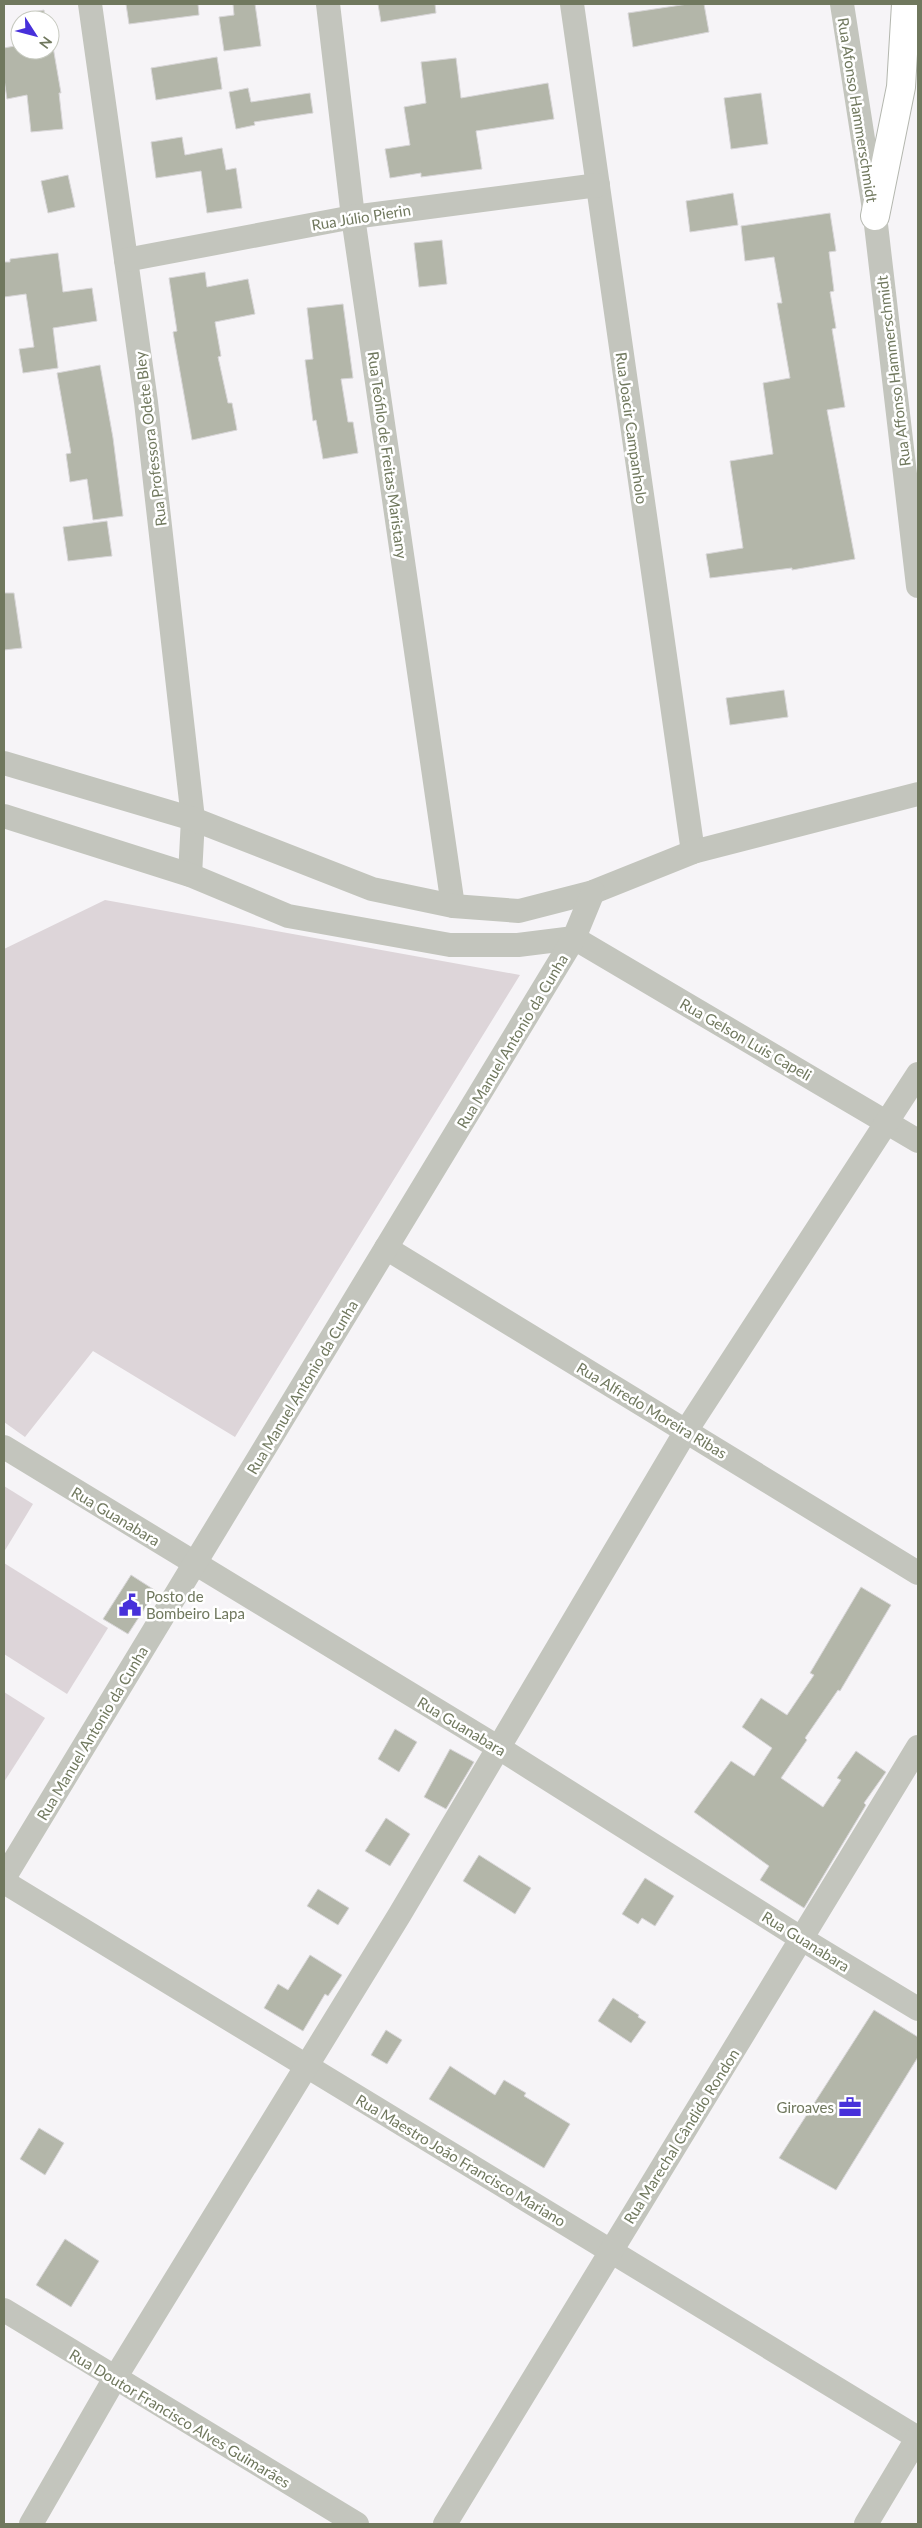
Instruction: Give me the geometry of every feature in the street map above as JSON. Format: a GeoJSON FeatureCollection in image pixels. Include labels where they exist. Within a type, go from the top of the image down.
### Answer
{"type":"FeatureCollection","features":[{"type":"Feature","properties":{"kind":"highway"},"geometry":{"type":"LineString","coordinates":[[875,216],[902,87],[906,4]]}},
{"type":"Feature","properties":{"kind":"street","name":"Rua Professora Odete Bley"},"geometry":{"type":"LineString","coordinates":[[90,4],[146,402],[193,819],[190,875]]}},
{"type":"Feature","properties":{"kind":"street","name":"Rua Teófilo de Freitas Maristany"},"geometry":{"type":"LineString","coordinates":[[328,4],[353,217],[453,906]]}},
{"type":"Feature","properties":{"kind":"street","name":"Rua Joacir Campanholo"},"geometry":{"type":"LineString","coordinates":[[572,4],[693,852]]}},
{"type":"Feature","properties":{"kind":"street","name":"Rua Afonso Hammerschmidt"},"geometry":{"type":"LineString","coordinates":[[842,4],[875,216]]}},
{"type":"Feature","properties":{"kind":"street","name":"Rua Júlio Pierin"},"geometry":{"type":"LineString","coordinates":[[126,260],[353,217],[598,185]]}},
{"type":"Feature","properties":{"kind":"street","name":"Rua Affonso Hammerschmidt"},"geometry":{"type":"LineString","coordinates":[[875,216],[917,573]]}},
{"type":"Feature","properties":{"kind":"street"},"geometry":{"type":"LineString","coordinates":[[4,763],[193,819],[372,890],[453,906],[519,911],[593,892],[693,852],[918,794]]}},
{"type":"Feature","properties":{"kind":"street"},"geometry":{"type":"LineString","coordinates":[[4,816],[190,875],[288,916],[450,946],[518,945],[574,938]]}},
{"type":"Feature","properties":{"kind":"street","name":"Rua Manuel Antonio da Cunha"},"geometry":{"type":"LineString","coordinates":[[4,1880],[574,938],[593,892]]}},
{"type":"Feature","properties":{"kind":"street","name":"Rua Gelson Luis Capeli"},"geometry":{"type":"LineString","coordinates":[[574,938],[918,1141]]}},
{"type":"Feature","properties":{"kind":"street"},"geometry":{"type":"LineString","coordinates":[[31,2524],[115,2378],[307,2067],[499,1748],[686,1431],[918,1074]]}},
{"type":"Feature","properties":{"kind":"street","name":"Rua Alfredo Moreira Ribas"},"geometry":{"type":"LineString","coordinates":[[386,1248],[918,1573]]}},
{"type":"Feature","properties":{"kind":"street","name":"Rua Guanabara"},"geometry":{"type":"LineString","coordinates":[[4,1447],[499,1748],[802,1939],[918,2009]]}},
{"type":"Feature","properties":{"kind":"street","name":"Rua Marechal Cândido Rondon"},"geometry":{"type":"LineString","coordinates":[[445,2524],[918,1747]]}},
{"type":"Feature","properties":{"kind":"street","name":"Rua Maestro João Francisco Mariano"},"geometry":{"type":"LineString","coordinates":[[4,1880],[307,2067],[918,2437]]}},
{"type":"Feature","properties":{"kind":"street","name":"Rua Doutor Francisco Alves Guimarães"},"geometry":{"type":"LineString","coordinates":[[4,2310],[357,2524]]}},
{"type":"Feature","properties":{"kind":"street"},"geometry":{"type":"LineString","coordinates":[[866,2524],[918,2437]]}},
{"type":"Feature","properties":{"kind":"shaded area"},"geometry":{"type":"Polygon","coordinates":[[[105,900],[520,975],[235,1437],[93,1351],[25,1437],[4,1422],[4,949],[105,900]]]}},
{"type":"Feature","properties":{"kind":"shaded area"},"geometry":{"type":"Polygon","coordinates":[[[4,1486],[33,1504],[4,1552],[4,1486]]]}},
{"type":"Feature","properties":{"kind":"shaded area"},"geometry":{"type":"Polygon","coordinates":[[[4,1563],[108,1628],[67,1694],[4,1654],[4,1563]]]}},
{"type":"Feature","properties":{"kind":"shaded area"},"geometry":{"type":"Polygon","coordinates":[[[4,1692],[45,1718],[4,1782],[4,1692]]]}},
{"type":"Feature","properties":{"kind":"building"},"geometry":{"type":"Polygon","coordinates":[[[126,4],[198,4],[199,15],[129,24],[126,4]]]}},
{"type":"Feature","properties":{"kind":"building"},"geometry":{"type":"Polygon","coordinates":[[[233,4],[255,4],[261,46],[224,51],[219,17],[234,15],[233,4]]]}},
{"type":"Feature","properties":{"kind":"building"},"geometry":{"type":"Polygon","coordinates":[[[378,4],[435,4],[436,13],[381,22],[378,4]]]}},
{"type":"Feature","properties":{"kind":"building"},"geometry":{"type":"Polygon","coordinates":[[[688,4],[704,4],[709,32],[633,47],[628,13],[688,4]]]}},
{"type":"Feature","properties":{"kind":"building"},"geometry":{"type":"Polygon","coordinates":[[[10,47],[10,60],[55,60],[61,93],[59,93],[63,129],[31,132],[27,95],[7,99],[4,79],[4,48],[10,47]]]}},
{"type":"Feature","properties":{"kind":"building"},"geometry":{"type":"Polygon","coordinates":[[[217,57],[222,89],[156,100],[151,68],[217,57]]]}},
{"type":"Feature","properties":{"kind":"building"},"geometry":{"type":"Polygon","coordinates":[[[456,58],[461,98],[548,83],[554,119],[476,131],[482,169],[421,177],[421,173],[390,178],[385,149],[410,145],[404,107],[426,103],[421,62],[456,58]]]}},
{"type":"Feature","properties":{"kind":"building"},"geometry":{"type":"Polygon","coordinates":[[[248,88],[251,102],[310,93],[313,113],[254,122],[255,125],[236,129],[229,92],[248,88]]]}},
{"type":"Feature","properties":{"kind":"building"},"geometry":{"type":"Polygon","coordinates":[[[761,93],[768,144],[731,149],[724,98],[761,93]]]}},
{"type":"Feature","properties":{"kind":"building"},"geometry":{"type":"Polygon","coordinates":[[[182,137],[185,155],[222,148],[226,170],[236,168],[242,208],[207,213],[201,171],[156,178],[151,142],[182,137]]]}},
{"type":"Feature","properties":{"kind":"building"},"geometry":{"type":"Polygon","coordinates":[[[68,175],[75,207],[48,213],[41,181],[68,175]]]}},
{"type":"Feature","properties":{"kind":"building"},"geometry":{"type":"Polygon","coordinates":[[[733,193],[738,225],[690,232],[686,201],[733,193]]]}},
{"type":"Feature","properties":{"kind":"building"},"geometry":{"type":"Polygon","coordinates":[[[830,213],[836,251],[829,252],[834,291],[830,292],[836,328],[832,329],[845,407],[827,410],[855,559],[792,570],[792,568],[710,578],[706,554],[743,548],[730,461],[773,454],[763,383],[790,378],[777,303],[782,303],[774,257],[745,261],[741,226],[830,213]]]}},
{"type":"Feature","properties":{"kind":"building"},"geometry":{"type":"Polygon","coordinates":[[[442,240],[447,284],[419,287],[414,243],[442,240]]]}},
{"type":"Feature","properties":{"kind":"building"},"geometry":{"type":"Polygon","coordinates":[[[58,253],[63,292],[92,288],[97,321],[53,328],[58,368],[23,373],[19,349],[34,347],[26,294],[4,297],[4,262],[10,262],[10,259],[58,253]]]}},
{"type":"Feature","properties":{"kind":"building"},"geometry":{"type":"Polygon","coordinates":[[[205,272],[207,287],[248,279],[255,314],[215,322],[221,356],[218,357],[228,403],[232,403],[237,430],[192,440],[173,332],[177,331],[169,278],[205,272]]]}},
{"type":"Feature","properties":{"kind":"building"},"geometry":{"type":"Polygon","coordinates":[[[343,304],[353,378],[341,379],[348,422],[353,422],[358,453],[323,459],[316,420],[313,421],[305,360],[313,359],[307,308],[343,304]]]}},
{"type":"Feature","properties":{"kind":"building"},"geometry":{"type":"Polygon","coordinates":[[[100,365],[113,438],[123,516],[93,520],[87,479],[70,482],[66,454],[71,453],[57,373],[100,365]]]}},
{"type":"Feature","properties":{"kind":"building"},"geometry":{"type":"Polygon","coordinates":[[[107,521],[112,556],[68,561],[63,527],[107,521]]]}},
{"type":"Feature","properties":{"kind":"building"},"geometry":{"type":"Polygon","coordinates":[[[4,593],[14,593],[22,648],[4,650],[4,593]]]}},
{"type":"Feature","properties":{"kind":"building"},"geometry":{"type":"Polygon","coordinates":[[[784,690],[788,717],[730,725],[726,698],[784,690]]]}},
{"type":"Feature","properties":{"kind":"building","name":"Posto de Bombeiro Lapa"},"geometry":{"type":"Polygon","coordinates":[[[131,1575],[156,1591],[128,1634],[103,1619],[131,1575]]]}},
{"type":"Feature","properties":{"kind":"building"},"geometry":{"type":"Polygon","coordinates":[[[861,1587],[891,1605],[840,1691],[838,1690],[805,1738],[807,1740],[781,1778],[823,1807],[841,1780],[837,1778],[856,1751],[886,1772],[864,1803],[866,1805],[804,1908],[760,1880],[769,1866],[694,1812],[731,1761],[754,1776],[772,1748],[742,1727],[761,1698],[787,1715],[814,1675],[810,1673],[861,1587]]]}},
{"type":"Feature","properties":{"kind":"building"},"geometry":{"type":"Polygon","coordinates":[[[395,1729],[417,1742],[399,1772],[378,1759],[395,1729]]]}},
{"type":"Feature","properties":{"kind":"building"},"geometry":{"type":"Polygon","coordinates":[[[450,1749],[474,1762],[446,1809],[424,1797],[450,1749]]]}},
{"type":"Feature","properties":{"kind":"building"},"geometry":{"type":"Polygon","coordinates":[[[386,1818],[410,1834],[390,1866],[365,1851],[386,1818]]]}},
{"type":"Feature","properties":{"kind":"building"},"geometry":{"type":"Polygon","coordinates":[[[479,1855],[531,1888],[515,1914],[463,1881],[479,1855]]]}},
{"type":"Feature","properties":{"kind":"building"},"geometry":{"type":"Polygon","coordinates":[[[645,1878],[674,1896],[655,1926],[642,1918],[638,1924],[622,1914],[645,1878]]]}},
{"type":"Feature","properties":{"kind":"building"},"geometry":{"type":"Polygon","coordinates":[[[318,1889],[349,1908],[338,1925],[307,1906],[318,1889]]]}},
{"type":"Feature","properties":{"kind":"building"},"geometry":{"type":"Polygon","coordinates":[[[310,1955],[342,1975],[328,1996],[325,1994],[303,2031],[264,2008],[278,1984],[288,1990],[310,1955]]]}},
{"type":"Feature","properties":{"kind":"building"},"geometry":{"type":"Polygon","coordinates":[[[613,1998],[639,2015],[638,2017],[646,2022],[631,2043],[598,2021],[613,1998]]]}},
{"type":"Feature","properties":{"kind":"building","name":"Giroaves"},"geometry":{"type":"Polygon","coordinates":[[[874,2010],[918,2037],[918,2057],[836,2190],[779,2158],[874,2010]]]}},
{"type":"Feature","properties":{"kind":"building"},"geometry":{"type":"Polygon","coordinates":[[[386,2030],[402,2040],[387,2064],[371,2055],[386,2030]]]}},
{"type":"Feature","properties":{"kind":"building"},"geometry":{"type":"Polygon","coordinates":[[[450,2066],[495,2095],[504,2080],[526,2093],[524,2096],[570,2124],[544,2168],[429,2099],[450,2066]]]}},
{"type":"Feature","properties":{"kind":"building"},"geometry":{"type":"Polygon","coordinates":[[[39,2128],[64,2143],[45,2175],[20,2159],[39,2128]]]}},
{"type":"Feature","properties":{"kind":"building"},"geometry":{"type":"Polygon","coordinates":[[[65,2239],[99,2261],[71,2307],[36,2285],[65,2239]]]}},
{"type":"Feature","properties":{"kind":"place","name":"Posto de Bombeiro Lapa"},"geometry":{"type":"Point","coordinates":[130,1605]}},
{"type":"Feature","properties":{"kind":"place","name":"Giroaves"},"geometry":{"type":"Point","coordinates":[850,2107]}}]}
